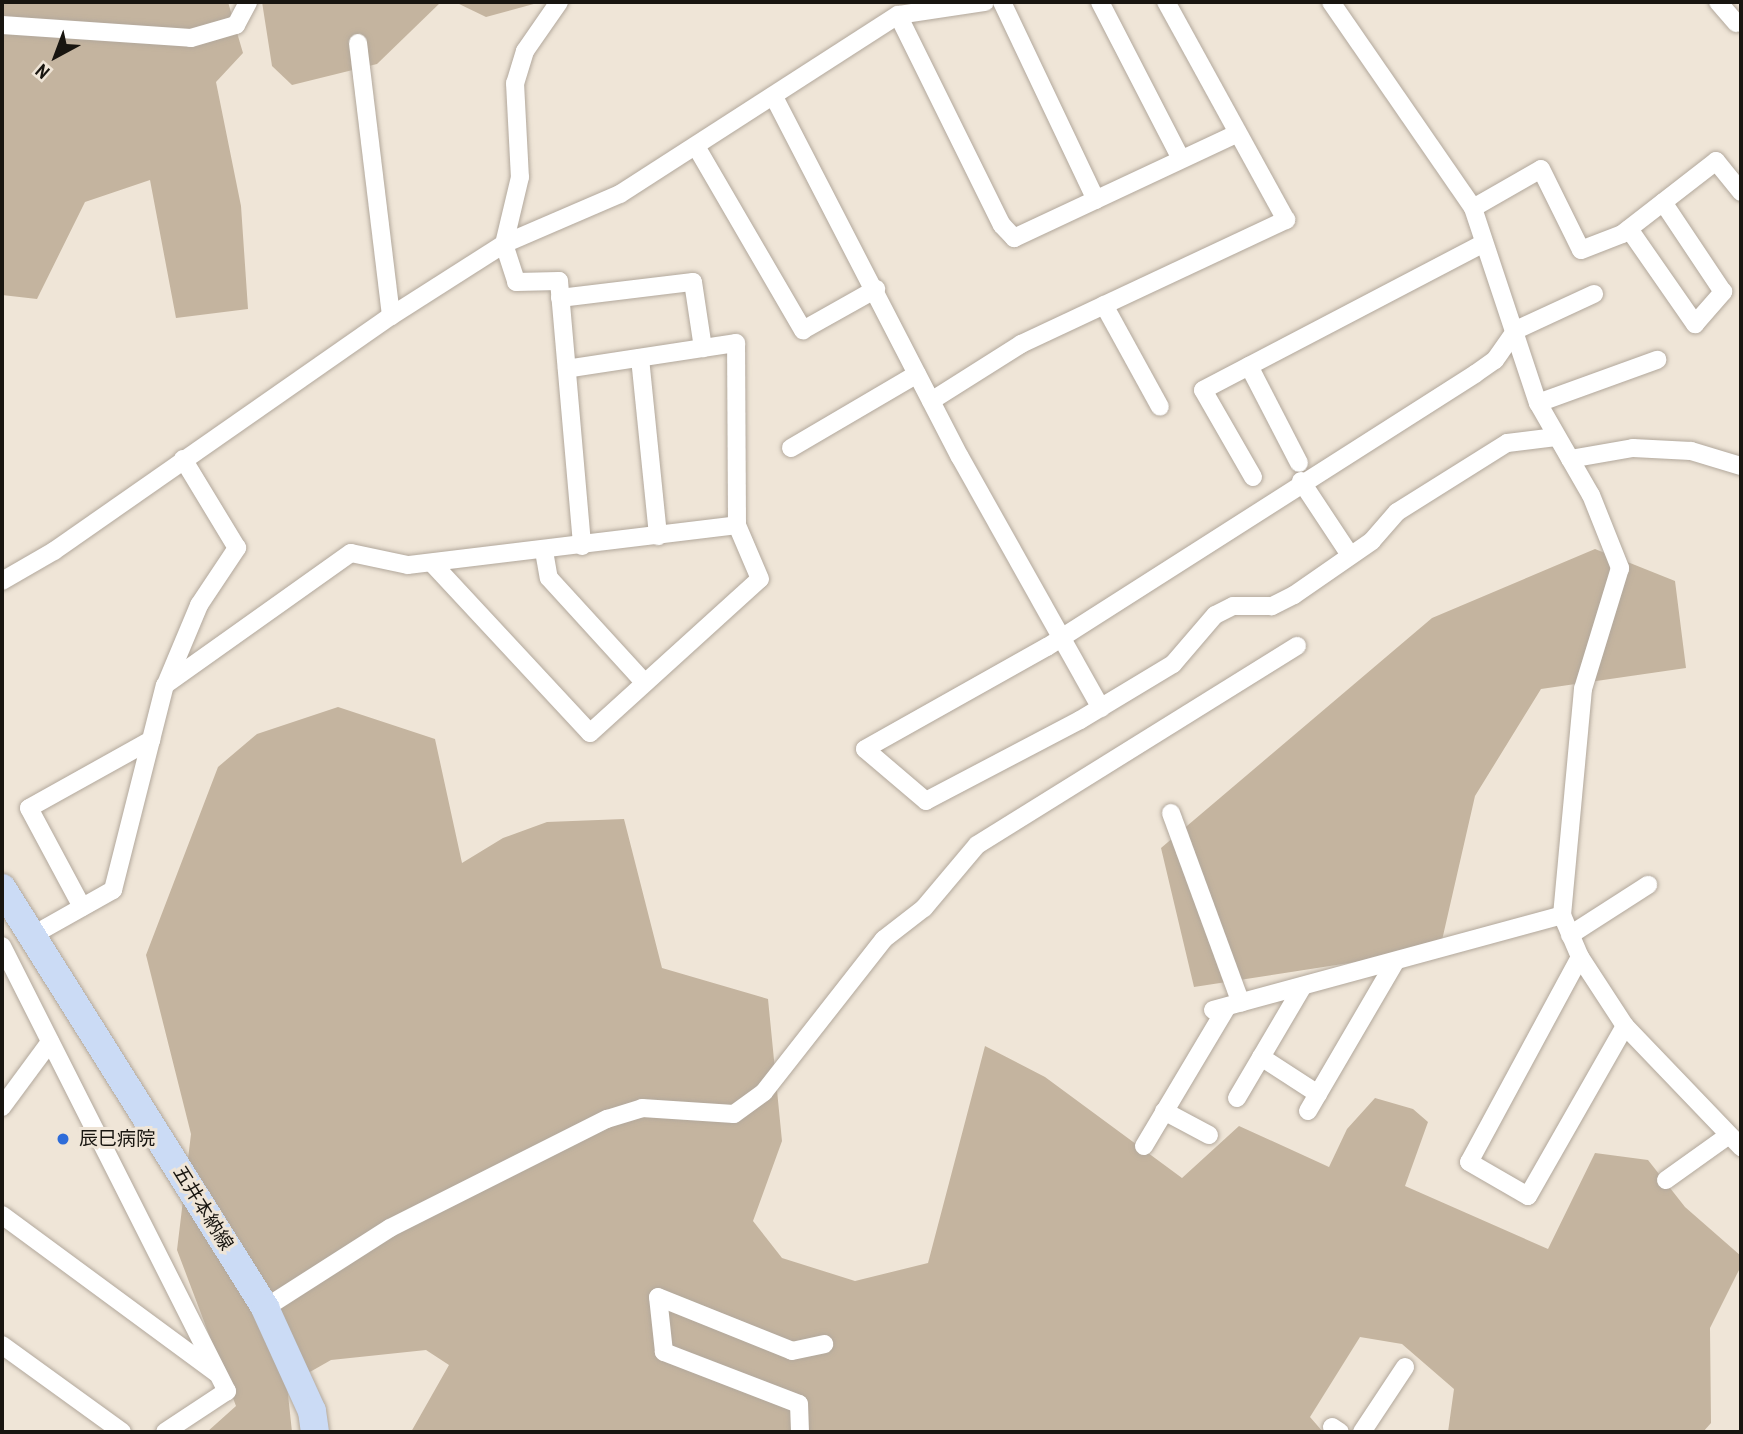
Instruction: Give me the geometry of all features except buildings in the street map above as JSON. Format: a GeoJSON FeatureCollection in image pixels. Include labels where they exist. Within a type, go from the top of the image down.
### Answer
{"type":"FeatureCollection","features":[{"type":"Feature","properties":{"kind":"main road","name":"五井本納線"},"geometry":{"type":"LineString","coordinates":[[2,888],[265,1308],[312,1411],[315,1432]]}},
{"type":"Feature","properties":{"kind":"street"},"geometry":{"type":"LineString","coordinates":[[2,25],[191,38],[236,25],[248,2]]}},
{"type":"Feature","properties":{"kind":"street"},"geometry":{"type":"LineString","coordinates":[[559,2],[525,51],[515,83],[520,177],[504,244],[516,282],[559,281],[582,546]]}},
{"type":"Feature","properties":{"kind":"street"},"geometry":{"type":"LineString","coordinates":[[2,581],[54,551],[391,316],[504,244],[621,194],[697,148],[847,45],[898,15],[985,2]]}},
{"type":"Feature","properties":{"kind":"street"},"geometry":{"type":"LineString","coordinates":[[1002,2],[1096,200]]}},
{"type":"Feature","properties":{"kind":"street"},"geometry":{"type":"LineString","coordinates":[[1100,2],[1180,157]]}},
{"type":"Feature","properties":{"kind":"street"},"geometry":{"type":"LineString","coordinates":[[931,401],[1021,344],[1286,220],[1236,134],[1166,2]]}},
{"type":"Feature","properties":{"kind":"street"},"geometry":{"type":"LineString","coordinates":[[1331,2],[1473,208],[1482,244],[1516,330],[1538,403],[1612,539],[1620,568],[1583,689],[1562,915],[1580,957],[1625,1026],[1735,1141],[1666,1180]]}},
{"type":"Feature","properties":{"kind":"street"},"geometry":{"type":"LineString","coordinates":[[1718,2],[1735,23]]}},
{"type":"Feature","properties":{"kind":"street"},"geometry":{"type":"LineString","coordinates":[[898,15],[1002,225],[1014,238],[1180,157],[1236,134]]}},
{"type":"Feature","properties":{"kind":"street"},"geometry":{"type":"LineString","coordinates":[[358,43],[391,316]]}},
{"type":"Feature","properties":{"kind":"street"},"geometry":{"type":"LineString","coordinates":[[774,97],[876,289],[931,401],[1101,708]]}},
{"type":"Feature","properties":{"kind":"street"},"geometry":{"type":"LineString","coordinates":[[697,148],[803,330],[876,289]]}},
{"type":"Feature","properties":{"kind":"street"},"geometry":{"type":"LineString","coordinates":[[1473,208],[1541,169],[1581,250],[1629,229],[1716,161],[1741,192]]}},
{"type":"Feature","properties":{"kind":"street"},"geometry":{"type":"LineString","coordinates":[[1629,229],[1695,324],[1723,292],[1663,202]]}},
{"type":"Feature","properties":{"kind":"street"},"geometry":{"type":"LineString","coordinates":[[1253,477],[1203,390],[1482,244]]}},
{"type":"Feature","properties":{"kind":"street"},"geometry":{"type":"LineString","coordinates":[[560,298],[693,282],[703,348]]}},
{"type":"Feature","properties":{"kind":"street"},"geometry":{"type":"LineString","coordinates":[[1556,437],[1507,443],[1397,512],[1372,541],[1272,606],[1233,606],[1215,615],[1174,664],[1101,708],[926,801],[865,749],[1060,636],[1300,472],[1495,360],[1516,330],[1594,295]]}},
{"type":"Feature","properties":{"kind":"street"},"geometry":{"type":"LineString","coordinates":[[1104,305],[1160,407]]}},
{"type":"Feature","properties":{"kind":"street"},"geometry":{"type":"LineString","coordinates":[[432,563],[590,733],[760,579],[737,525],[736,343],[567,369]]}},
{"type":"Feature","properties":{"kind":"street"},"geometry":{"type":"LineString","coordinates":[[640,358],[658,536]]}},
{"type":"Feature","properties":{"kind":"street"},"geometry":{"type":"LineString","coordinates":[[1538,403],[1657,360]]}},
{"type":"Feature","properties":{"kind":"street"},"geometry":{"type":"LineString","coordinates":[[1249,366],[1300,472],[1350,555]]}},
{"type":"Feature","properties":{"kind":"street"},"geometry":{"type":"LineString","coordinates":[[791,448],[917,374]]}},
{"type":"Feature","properties":{"kind":"street"},"geometry":{"type":"LineString","coordinates":[[1570,459],[1633,448],[1691,451],[1741,464]]}},
{"type":"Feature","properties":{"kind":"street"},"geometry":{"type":"LineString","coordinates":[[33,935],[113,890],[165,685],[199,605],[237,548],[183,459]]}},
{"type":"Feature","properties":{"kind":"street"},"geometry":{"type":"LineString","coordinates":[[165,685],[351,553],[408,565],[544,551],[737,525]]}},
{"type":"Feature","properties":{"kind":"street"},"geometry":{"type":"LineString","coordinates":[[544,551],[550,578],[645,683]]}},
{"type":"Feature","properties":{"kind":"street"},"geometry":{"type":"LineString","coordinates":[[265,1308],[390,1228],[607,1119],[642,1108],[734,1114],[764,1092],[884,939],[924,908],[977,845],[1297,646]]}},
{"type":"Feature","properties":{"kind":"street"},"geometry":{"type":"LineString","coordinates":[[82,907],[29,808],[151,740]]}},
{"type":"Feature","properties":{"kind":"street"},"geometry":{"type":"LineString","coordinates":[[1171,813],[1227,1007]]}},
{"type":"Feature","properties":{"kind":"street"},"geometry":{"type":"LineString","coordinates":[[1570,934],[1648,885]]}},
{"type":"Feature","properties":{"kind":"street"},"geometry":{"type":"LineString","coordinates":[[1144,1146],[1227,1007],[1562,915]]}},
{"type":"Feature","properties":{"kind":"street"},"geometry":{"type":"LineString","coordinates":[[2,946],[227,1391],[165,1432]]}},
{"type":"Feature","properties":{"kind":"street"},"geometry":{"type":"LineString","coordinates":[[1580,957],[1469,1162],[1528,1196],[1625,1026]]}},
{"type":"Feature","properties":{"kind":"street"},"geometry":{"type":"LineString","coordinates":[[1308,1111],[1395,962]]}},
{"type":"Feature","properties":{"kind":"street"},"geometry":{"type":"LineString","coordinates":[[1237,1098],[1303,986]]}},
{"type":"Feature","properties":{"kind":"street"},"geometry":{"type":"LineString","coordinates":[[2,1107],[50,1042]]}},
{"type":"Feature","properties":{"kind":"street"},"geometry":{"type":"LineString","coordinates":[[1261,1057],[1318,1094]]}},
{"type":"Feature","properties":{"kind":"street"},"geometry":{"type":"LineString","coordinates":[[1164,1111],[1209,1135]]}},
{"type":"Feature","properties":{"kind":"street"},"geometry":{"type":"LineString","coordinates":[[2,1215],[218,1375]]}},
{"type":"Feature","properties":{"kind":"street"},"geometry":{"type":"LineString","coordinates":[[800,1432],[799,1404],[664,1352],[658,1297],[792,1351],[824,1345]]}},
{"type":"Feature","properties":{"kind":"street"},"geometry":{"type":"LineString","coordinates":[[2,1345],[122,1432]]}},
{"type":"Feature","properties":{"kind":"street"},"geometry":{"type":"LineString","coordinates":[[1362,1432],[1405,1367]]}},
{"type":"Feature","properties":{"kind":"shaded area"},"geometry":{"type":"Polygon","coordinates":[[[2,2],[228,2],[243,53],[216,82],[241,206],[248,309],[176,318],[150,180],[85,202],[37,299],[2,295],[2,2]]]}},
{"type":"Feature","properties":{"kind":"shaded area"},"geometry":{"type":"Polygon","coordinates":[[[262,2],[441,2],[377,64],[292,85],[272,66],[262,2]]]}},
{"type":"Feature","properties":{"kind":"shaded area"},"geometry":{"type":"Polygon","coordinates":[[[455,2],[541,2],[486,17],[455,2]]]}},
{"type":"Feature","properties":{"kind":"shaded area"},"geometry":{"type":"Polygon","coordinates":[[[1595,549],[1675,581],[1686,668],[1541,689],[1475,796],[1440,949],[1194,987],[1161,848],[1432,618],[1595,549]]]}},
{"type":"Feature","properties":{"kind":"shaded area"},"geometry":{"type":"Polygon","coordinates":[[[338,707],[435,739],[462,863],[503,838],[547,822],[624,819],[662,968],[768,999],[782,1141],[753,1221],[782,1258],[855,1281],[928,1263],[985,1046],[1045,1077],[1182,1178],[1239,1126],[1329,1167],[1347,1129],[1375,1098],[1413,1109],[1428,1122],[1405,1186],[1548,1249],[1595,1153],[1648,1160],[1685,1207],[1741,1256],[1741,1266],[1710,1328],[1711,1423],[1703,1432],[1448,1432],[1454,1389],[1402,1344],[1360,1337],[1310,1417],[1323,1432],[411,1432],[449,1365],[426,1350],[331,1360],[287,1385],[292,1432],[207,1432],[236,1406],[177,1250],[191,1134],[146,955],[218,767],[257,734],[338,707]]]}},
{"type":"Feature","properties":{"kind":"place","name":"辰巳病院"},"geometry":{"type":"Point","coordinates":[63,1139]}}]}
